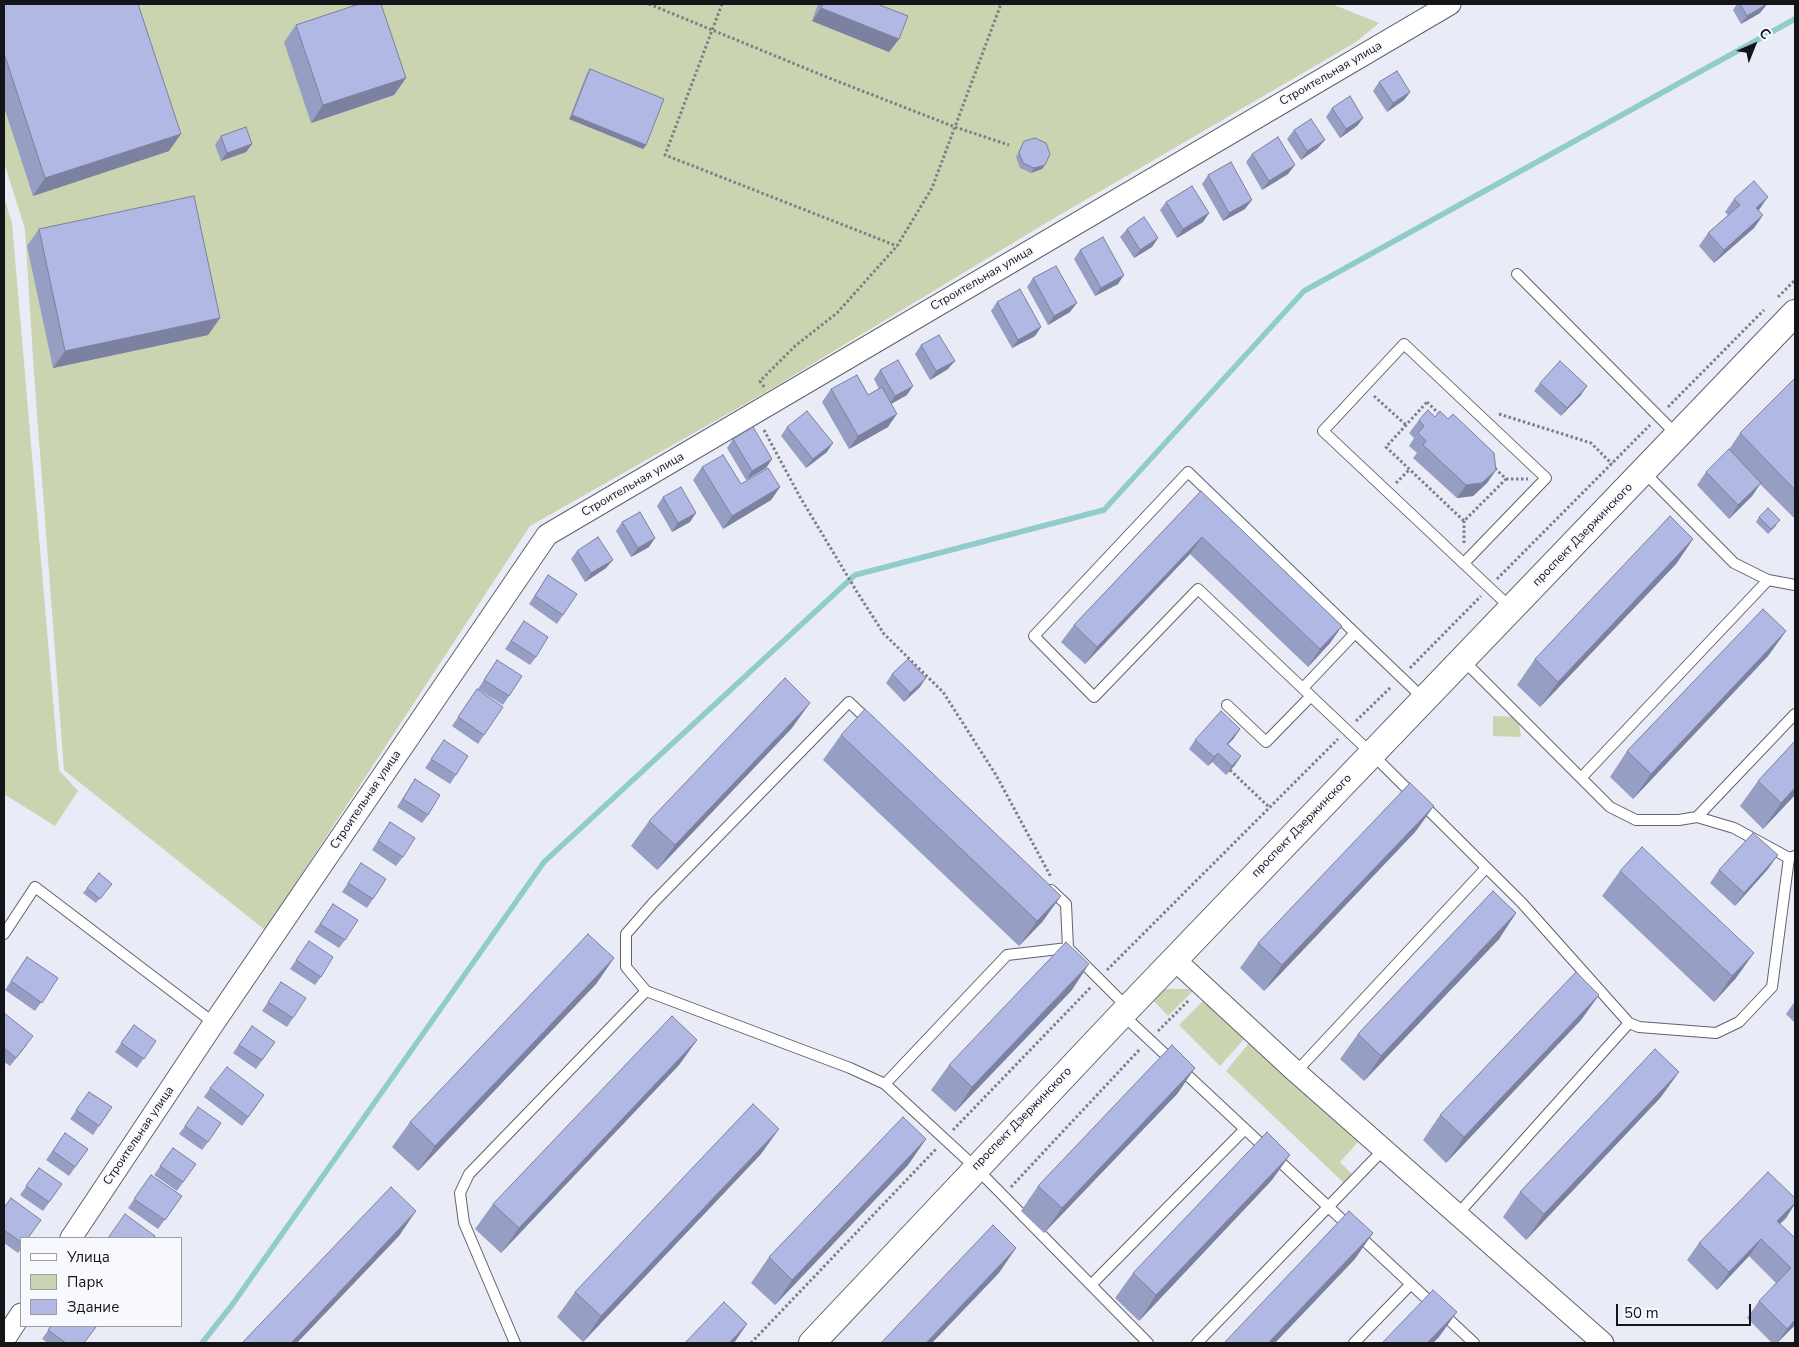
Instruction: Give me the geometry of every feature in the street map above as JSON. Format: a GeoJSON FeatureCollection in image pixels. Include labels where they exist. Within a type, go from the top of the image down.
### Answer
{"type":"FeatureCollection","features":[{"type":"Feature","properties":{"kind":"street","name":"Строительная улица"},"geometry":{"type":"LineString","coordinates":[[72,1237],[214,1023],[547,535],[1450,4]]}},
{"type":"Feature","properties":{"kind":"street","name":"проспект Дзержинского"},"geometry":{"type":"LineString","coordinates":[[812,1343],[1125,1011],[1677,436],[1785,307]]}},
{"type":"Feature","properties":{"kind":"street"},"geometry":{"type":"LineString","coordinates":[[1175,960],[1383,1150],[1603,1343]]}},
{"type":"Feature","properties":{"kind":"street"},"geometry":{"type":"LineString","coordinates":[[4,1340],[20,1316]]}},
{"type":"Feature","properties":{"kind":"lane"},"geometry":{"type":"LineString","coordinates":[[1517,274],[1677,436]]}},
{"type":"Feature","properties":{"kind":"lane"},"geometry":{"type":"LineString","coordinates":[[1464,563],[1546,478],[1404,344],[1323,431],[1511,609]]}},
{"type":"Feature","properties":{"kind":"lane"},"geometry":{"type":"LineString","coordinates":[[1644,471],[1734,563],[1768,580],[1795,585]]}},
{"type":"Feature","properties":{"kind":"lane"},"geometry":{"type":"LineString","coordinates":[[1424,699],[1188,472],[1034,636],[1094,697],[1198,589],[1372,754],[1522,904],[1630,1023],[1639,1027],[1716,1033],[1739,1022],[1772,987],[1792,857],[1734,828],[1697,817],[1679,820],[1636,820],[1610,807],[1462,660]]}},
{"type":"Feature","properties":{"kind":"lane"},"geometry":{"type":"LineString","coordinates":[[1581,778],[1768,580]]}},
{"type":"Feature","properties":{"kind":"lane"},"geometry":{"type":"LineString","coordinates":[[1303,688],[1355,633]]}},
{"type":"Feature","properties":{"kind":"lane"},"geometry":{"type":"LineString","coordinates":[[1227,705],[1266,742],[1311,696]]}},
{"type":"Feature","properties":{"kind":"lane"},"geometry":{"type":"LineString","coordinates":[[878,729],[850,702],[626,934],[626,967],[646,991],[850,1068],[885,1084],[976,1168],[1148,1343]]}},
{"type":"Feature","properties":{"kind":"lane"},"geometry":{"type":"LineString","coordinates":[[1697,817],[1795,714]]}},
{"type":"Feature","properties":{"kind":"lane"},"geometry":{"type":"LineString","coordinates":[[1296,1072],[1486,868]]}},
{"type":"Feature","properties":{"kind":"lane"},"geometry":{"type":"LineString","coordinates":[[1044,884],[1066,904],[1068,948],[1099,979],[1149,1040],[1474,1343]]}},
{"type":"Feature","properties":{"kind":"lane"},"geometry":{"type":"LineString","coordinates":[[4,934],[35,887],[214,1023]]}},
{"type":"Feature","properties":{"kind":"lane"},"geometry":{"type":"LineString","coordinates":[[885,1084],[1007,955],[1068,948]]}},
{"type":"Feature","properties":{"kind":"lane"},"geometry":{"type":"LineString","coordinates":[[515,1343],[464,1222],[460,1194],[469,1174],[646,991]]}},
{"type":"Feature","properties":{"kind":"lane"},"geometry":{"type":"LineString","coordinates":[[1457,1215],[1630,1023]]}},
{"type":"Feature","properties":{"kind":"lane"},"geometry":{"type":"LineString","coordinates":[[1092,1285],[1244,1129]]}},
{"type":"Feature","properties":{"kind":"lane"},"geometry":{"type":"LineString","coordinates":[[1197,1343],[1383,1150]]}},
{"type":"Feature","properties":{"kind":"lane"},"geometry":{"type":"LineString","coordinates":[[1354,1343],[1411,1284]]}},
{"type":"Feature","properties":{"kind":"path"},"geometry":{"type":"LineString","coordinates":[[649,4],[829,78],[955,127],[1009,145]]}},
{"type":"Feature","properties":{"kind":"path"},"geometry":{"type":"LineString","coordinates":[[722,4],[665,155],[897,246]]}},
{"type":"Feature","properties":{"kind":"path"},"geometry":{"type":"LineString","coordinates":[[1001,4],[932,188],[897,246],[837,313],[795,346],[760,381],[763,408],[800,497],[884,634],[943,692],[996,775],[1066,904]]}},
{"type":"Feature","properties":{"kind":"path"},"geometry":{"type":"LineString","coordinates":[[1785,307],[1795,280]]}},
{"type":"Feature","properties":{"kind":"path"},"geometry":{"type":"LineString","coordinates":[[752,1343],[944,1139],[1099,979],[1768,307]]}},
{"type":"Feature","properties":{"kind":"path"},"geometry":{"type":"LineString","coordinates":[[1364,387],[1406,425]]}},
{"type":"Feature","properties":{"kind":"path"},"geometry":{"type":"LineString","coordinates":[[1427,402],[1506,479],[1464,521],[1410,469],[1386,446],[1427,402]]}},
{"type":"Feature","properties":{"kind":"path"},"geometry":{"type":"LineString","coordinates":[[1467,404],[1591,444],[1612,464]]}},
{"type":"Feature","properties":{"kind":"path"},"geometry":{"type":"LineString","coordinates":[[1388,491],[1410,469]]}},
{"type":"Feature","properties":{"kind":"path"},"geometry":{"type":"LineString","coordinates":[[1230,770],[1270,808]]}},
{"type":"Feature","properties":{"kind":"path"},"geometry":{"type":"LineString","coordinates":[[1003,1195],[1149,1040],[1204,985]]}},
{"type":"Feature","properties":{"kind":"green space"},"geometry":{"type":"Polygon","coordinates":[[[4,4],[1332,4],[1379,23],[1356,42],[1051,220],[766,392],[530,526],[265,930],[64,770],[25,229],[4,162],[4,4]]]}},
{"type":"Feature","properties":{"kind":"green space"},"geometry":{"type":"Polygon","coordinates":[[[4,197],[12,223],[59,770],[78,791],[55,826],[4,794],[4,197]]]}},
{"type":"Feature","properties":{"kind":"green space"},"geometry":{"type":"Polygon","coordinates":[[[1493,716],[1518,717],[1521,737],[1493,736],[1493,716]]]}},
{"type":"Feature","properties":{"kind":"green space"},"geometry":{"type":"Polygon","coordinates":[[[1162,989],[1188,989],[1193,991],[1168,1016],[1152,999],[1162,989]]]}},
{"type":"Feature","properties":{"kind":"green space"},"geometry":{"type":"Polygon","coordinates":[[[1203,1001],[1244,1039],[1220,1066],[1179,1025],[1203,1001]]]}},
{"type":"Feature","properties":{"kind":"green space"},"geometry":{"type":"Polygon","coordinates":[[[1249,1043],[1358,1142],[1340,1162],[1353,1175],[1345,1184],[1226,1071],[1249,1043]]]}},
{"type":"Feature","properties":{"kind":"building"},"geometry":{"type":"Polygon","coordinates":[[[4,4],[138,4],[181,134],[45,178],[4,53],[4,4]]]}},
{"type":"Feature","properties":{"kind":"building"},"geometry":{"type":"Polygon","coordinates":[[[359,4],[381,4],[406,78],[323,105],[296,25],[359,4]]]}},
{"type":"Feature","properties":{"kind":"building"},"geometry":{"type":"Polygon","coordinates":[[[823,4],[877,4],[908,16],[899,39],[821,8],[823,4]]]}},
{"type":"Feature","properties":{"kind":"building"},"geometry":{"type":"Polygon","coordinates":[[[1740,4],[1767,4],[1747,16],[1740,4]]]}},
{"type":"Feature","properties":{"kind":"building"},"geometry":{"type":"Polygon","coordinates":[[[590,69],[664,99],[646,145],[572,115],[590,69]]]}},
{"type":"Feature","properties":{"kind":"building"},"geometry":{"type":"Polygon","coordinates":[[[1397,71],[1410,92],[1393,103],[1379,82],[1397,71]]]}},
{"type":"Feature","properties":{"kind":"building"},"geometry":{"type":"Polygon","coordinates":[[[1350,96],[1363,118],[1346,129],[1332,108],[1350,96]]]}},
{"type":"Feature","properties":{"kind":"building"},"geometry":{"type":"Polygon","coordinates":[[[1311,119],[1325,140],[1307,151],[1294,130],[1311,119]]]}},
{"type":"Feature","properties":{"kind":"building"},"geometry":{"type":"Polygon","coordinates":[[[246,127],[252,144],[227,153],[221,136],[246,127]]]}},
{"type":"Feature","properties":{"kind":"building"},"geometry":{"type":"Polygon","coordinates":[[[1278,137],[1295,165],[1269,181],[1252,154],[1278,137]]]}},
{"type":"Feature","properties":{"kind":"building"},"geometry":{"type":"Polygon","coordinates":[[[1035,138],[1046,143],[1050,154],[1045,165],[1034,168],[1023,163],[1019,152],[1024,141],[1035,138]]]}},
{"type":"Feature","properties":{"kind":"building"},"geometry":{"type":"Polygon","coordinates":[[[1231,162],[1252,200],[1229,213],[1208,175],[1231,162]]]}},
{"type":"Feature","properties":{"kind":"building"},"geometry":{"type":"Polygon","coordinates":[[[1754,181],[1768,197],[1756,208],[1763,215],[1724,250],[1708,233],[1740,205],[1734,199],[1754,181]]]}},
{"type":"Feature","properties":{"kind":"building"},"geometry":{"type":"Polygon","coordinates":[[[1192,186],[1209,213],[1183,229],[1166,202],[1192,186]]]}},
{"type":"Feature","properties":{"kind":"building"},"geometry":{"type":"Polygon","coordinates":[[[194,196],[220,318],[65,351],[39,229],[194,196]]]}},
{"type":"Feature","properties":{"kind":"building"},"geometry":{"type":"Polygon","coordinates":[[[1144,217],[1158,238],[1140,250],[1127,229],[1144,217]]]}},
{"type":"Feature","properties":{"kind":"building"},"geometry":{"type":"Polygon","coordinates":[[[1103,237],[1124,275],[1101,288],[1080,250],[1103,237]]]}},
{"type":"Feature","properties":{"kind":"building"},"geometry":{"type":"Polygon","coordinates":[[[1056,266],[1077,303],[1054,316],[1033,278],[1056,266]]]}},
{"type":"Feature","properties":{"kind":"building"},"geometry":{"type":"Polygon","coordinates":[[[1020,289],[1041,327],[1018,340],[997,302],[1020,289]]]}},
{"type":"Feature","properties":{"kind":"building"},"geometry":{"type":"Polygon","coordinates":[[[939,335],[955,361],[936,371],[921,345],[939,335]]]}},
{"type":"Feature","properties":{"kind":"building"},"geometry":{"type":"Polygon","coordinates":[[[898,360],[913,386],[895,396],[880,370],[898,360]]]}},
{"type":"Feature","properties":{"kind":"building"},"geometry":{"type":"Polygon","coordinates":[[[1560,361],[1587,386],[1567,408],[1540,383],[1560,361]]]}},
{"type":"Feature","properties":{"kind":"building"},"geometry":{"type":"Polygon","coordinates":[[[857,375],[868,395],[882,387],[897,414],[858,436],[831,389],[857,375]]]}},
{"type":"Feature","properties":{"kind":"building"},"geometry":{"type":"Polygon","coordinates":[[[1795,378],[1795,490],[1740,433],[1795,378]]]}},
{"type":"Feature","properties":{"kind":"building"},"geometry":{"type":"Polygon","coordinates":[[[1428,410],[1435,417],[1440,411],[1448,419],[1453,414],[1494,453],[1496,470],[1482,483],[1466,485],[1423,445],[1426,441],[1418,433],[1424,426],[1419,420],[1428,410]]]}},
{"type":"Feature","properties":{"kind":"building"},"geometry":{"type":"Polygon","coordinates":[[[807,411],[833,443],[813,459],[787,427],[807,411]]]}},
{"type":"Feature","properties":{"kind":"building"},"geometry":{"type":"Polygon","coordinates":[[[753,427],[772,459],[752,471],[733,439],[753,427]]]}},
{"type":"Feature","properties":{"kind":"building"},"geometry":{"type":"Polygon","coordinates":[[[1729,449],[1761,483],[1738,505],[1706,472],[1729,449]]]}},
{"type":"Feature","properties":{"kind":"building"},"geometry":{"type":"Polygon","coordinates":[[[723,455],[741,484],[768,468],[780,487],[732,516],[702,467],[723,455]]]}},
{"type":"Feature","properties":{"kind":"building"},"geometry":{"type":"Polygon","coordinates":[[[681,487],[696,513],[678,523],[663,497],[681,487]]]}},
{"type":"Feature","properties":{"kind":"building"},"geometry":{"type":"Polygon","coordinates":[[[1201,491],[1342,626],[1320,649],[1202,537],[1097,647],[1074,625],[1201,491]]]}},
{"type":"Feature","properties":{"kind":"building"},"geometry":{"type":"Polygon","coordinates":[[[1768,508],[1780,520],[1771,529],[1759,517],[1768,508]]]}},
{"type":"Feature","properties":{"kind":"building"},"geometry":{"type":"Polygon","coordinates":[[[640,512],[655,538],[638,548],[622,522],[640,512]]]}},
{"type":"Feature","properties":{"kind":"building"},"geometry":{"type":"Polygon","coordinates":[[[1670,516],[1693,539],[1558,682],[1535,659],[1670,516]]]}},
{"type":"Feature","properties":{"kind":"building"},"geometry":{"type":"Polygon","coordinates":[[[598,537],[613,560],[591,573],[577,551],[598,537]]]}},
{"type":"Feature","properties":{"kind":"building"},"geometry":{"type":"Polygon","coordinates":[[[548,575],[577,594],[563,615],[535,596],[548,575]]]}},
{"type":"Feature","properties":{"kind":"building"},"geometry":{"type":"Polygon","coordinates":[[[1763,609],[1786,631],[1651,774],[1627,751],[1763,609]]]}},
{"type":"Feature","properties":{"kind":"building"},"geometry":{"type":"Polygon","coordinates":[[[524,621],[548,637],[536,657],[511,641],[524,621]]]}},
{"type":"Feature","properties":{"kind":"building"},"geometry":{"type":"Polygon","coordinates":[[[908,659],[926,678],[910,693],[892,674],[908,659]]]}},
{"type":"Feature","properties":{"kind":"building"},"geometry":{"type":"Polygon","coordinates":[[[497,660],[522,676],[509,696],[484,680],[497,660]]]}},
{"type":"Feature","properties":{"kind":"building"},"geometry":{"type":"Polygon","coordinates":[[[785,678],[810,703],[675,845],[649,821],[785,678]]]}},
{"type":"Feature","properties":{"kind":"building"},"geometry":{"type":"Polygon","coordinates":[[[477,689],[503,707],[484,735],[458,717],[477,689]]]}},
{"type":"Feature","properties":{"kind":"building"},"geometry":{"type":"Polygon","coordinates":[[[865,709],[1061,896],[1037,921],[841,735],[865,709]]]}},
{"type":"Feature","properties":{"kind":"building"},"geometry":{"type":"Polygon","coordinates":[[[1221,711],[1240,729],[1227,744],[1241,756],[1232,766],[1218,753],[1214,757],[1195,740],[1221,711]]]}},
{"type":"Feature","properties":{"kind":"building"},"geometry":{"type":"Polygon","coordinates":[[[444,740],[468,756],[456,775],[431,759],[444,740]]]}},
{"type":"Feature","properties":{"kind":"building"},"geometry":{"type":"Polygon","coordinates":[[[1795,741],[1795,788],[1781,803],[1758,781],[1795,741]]]}},
{"type":"Feature","properties":{"kind":"building"},"geometry":{"type":"Polygon","coordinates":[[[415,779],[440,795],[428,815],[403,799],[415,779]]]}},
{"type":"Feature","properties":{"kind":"building"},"geometry":{"type":"Polygon","coordinates":[[[1410,783],[1434,806],[1282,965],[1258,943],[1410,783]]]}},
{"type":"Feature","properties":{"kind":"building"},"geometry":{"type":"Polygon","coordinates":[[[390,822],[415,838],[403,857],[378,841],[390,822]]]}},
{"type":"Feature","properties":{"kind":"building"},"geometry":{"type":"Polygon","coordinates":[[[1753,833],[1778,855],[1744,893],[1719,870],[1753,833]]]}},
{"type":"Feature","properties":{"kind":"building"},"geometry":{"type":"Polygon","coordinates":[[[1642,847],[1754,953],[1732,976],[1620,871],[1642,847]]]}},
{"type":"Feature","properties":{"kind":"building"},"geometry":{"type":"Polygon","coordinates":[[[361,863],[386,879],[373,899],[348,883],[361,863]]]}},
{"type":"Feature","properties":{"kind":"building"},"geometry":{"type":"Polygon","coordinates":[[[99,873],[112,884],[100,899],[87,888],[99,873]]]}},
{"type":"Feature","properties":{"kind":"building"},"geometry":{"type":"Polygon","coordinates":[[[1493,891],[1516,913],[1381,1056],[1358,1034],[1493,891]]]}},
{"type":"Feature","properties":{"kind":"building"},"geometry":{"type":"Polygon","coordinates":[[[333,904],[358,920],[345,940],[320,924],[333,904]]]}},
{"type":"Feature","properties":{"kind":"building"},"geometry":{"type":"Polygon","coordinates":[[[588,934],[614,958],[435,1146],[410,1122],[588,934]]]}},
{"type":"Feature","properties":{"kind":"building"},"geometry":{"type":"Polygon","coordinates":[[[309,941],[333,957],[321,977],[296,960],[309,941]]]}},
{"type":"Feature","properties":{"kind":"building"},"geometry":{"type":"Polygon","coordinates":[[[1066,942],[1089,964],[972,1087],[949,1065],[1066,942]]]}},
{"type":"Feature","properties":{"kind":"building"},"geometry":{"type":"Polygon","coordinates":[[[27,957],[58,978],[42,1003],[11,981],[27,957]]]}},
{"type":"Feature","properties":{"kind":"building"},"geometry":{"type":"Polygon","coordinates":[[[1576,972],[1599,995],[1464,1137],[1440,1115],[1576,972]]]}},
{"type":"Feature","properties":{"kind":"building"},"geometry":{"type":"Polygon","coordinates":[[[281,982],[306,998],[293,1018],[268,1002],[281,982]]]}},
{"type":"Feature","properties":{"kind":"building"},"geometry":{"type":"Polygon","coordinates":[[[4,1013],[33,1036],[16,1058],[4,1048],[4,1013]]]}},
{"type":"Feature","properties":{"kind":"building"},"geometry":{"type":"Polygon","coordinates":[[[672,1016],[697,1040],[519,1228],[493,1204],[672,1016]]]}},
{"type":"Feature","properties":{"kind":"building"},"geometry":{"type":"Polygon","coordinates":[[[134,1025],[156,1041],[144,1059],[121,1043],[134,1025]]]}},
{"type":"Feature","properties":{"kind":"building"},"geometry":{"type":"Polygon","coordinates":[[[252,1026],[275,1042],[262,1060],[239,1045],[252,1026]]]}},
{"type":"Feature","properties":{"kind":"building"},"geometry":{"type":"Polygon","coordinates":[[[1172,1045],[1195,1068],[1062,1208],[1038,1186],[1172,1045]]]}},
{"type":"Feature","properties":{"kind":"building"},"geometry":{"type":"Polygon","coordinates":[[[1655,1049],[1679,1072],[1544,1214],[1520,1192],[1655,1049]]]}},
{"type":"Feature","properties":{"kind":"building"},"geometry":{"type":"Polygon","coordinates":[[[227,1067],[264,1095],[248,1117],[210,1088],[227,1067]]]}},
{"type":"Feature","properties":{"kind":"building"},"geometry":{"type":"Polygon","coordinates":[[[89,1092],[112,1107],[99,1126],[76,1110],[89,1092]]]}},
{"type":"Feature","properties":{"kind":"building"},"geometry":{"type":"Polygon","coordinates":[[[753,1104],[779,1129],[601,1316],[575,1292],[753,1104]]]}},
{"type":"Feature","properties":{"kind":"building"},"geometry":{"type":"Polygon","coordinates":[[[198,1107],[221,1123],[208,1142],[185,1126],[198,1107]]]}},
{"type":"Feature","properties":{"kind":"building"},"geometry":{"type":"Polygon","coordinates":[[[903,1117],[926,1139],[792,1280],[769,1257],[903,1117]]]}},
{"type":"Feature","properties":{"kind":"building"},"geometry":{"type":"Polygon","coordinates":[[[1267,1132],[1290,1155],[1156,1295],[1133,1273],[1267,1132]]]}},
{"type":"Feature","properties":{"kind":"building"},"geometry":{"type":"Polygon","coordinates":[[[65,1133],[88,1149],[75,1167],[53,1151],[65,1133]]]}},
{"type":"Feature","properties":{"kind":"building"},"geometry":{"type":"Polygon","coordinates":[[[173,1148],[196,1164],[183,1182],[160,1166],[173,1148]]]}},
{"type":"Feature","properties":{"kind":"building"},"geometry":{"type":"Polygon","coordinates":[[[39,1168],[62,1184],[49,1202],[26,1186],[39,1168]]]}},
{"type":"Feature","properties":{"kind":"building"},"geometry":{"type":"Polygon","coordinates":[[[1768,1172],[1795,1198],[1795,1203],[1777,1221],[1795,1238],[1795,1320],[1787,1329],[1759,1301],[1791,1268],[1761,1239],[1729,1272],[1699,1243],[1768,1172]]]}},
{"type":"Feature","properties":{"kind":"building"},"geometry":{"type":"Polygon","coordinates":[[[151,1175],[182,1196],[165,1220],[134,1199],[151,1175]]]}},
{"type":"Feature","properties":{"kind":"building"},"geometry":{"type":"Polygon","coordinates":[[[391,1187],[416,1211],[291,1343],[242,1343],[391,1187]]]}},
{"type":"Feature","properties":{"kind":"building"},"geometry":{"type":"Polygon","coordinates":[[[11,1198],[41,1220],[29,1237],[20,1237],[20,1241],[4,1230],[4,1208],[11,1198]]]}},
{"type":"Feature","properties":{"kind":"building"},"geometry":{"type":"Polygon","coordinates":[[[1349,1211],[1373,1233],[1268,1343],[1224,1343],[1349,1211]]]}},
{"type":"Feature","properties":{"kind":"building"},"geometry":{"type":"Polygon","coordinates":[[[125,1214],[155,1236],[154,1237],[109,1237],[125,1214]]]}},
{"type":"Feature","properties":{"kind":"building"},"geometry":{"type":"Polygon","coordinates":[[[993,1225],[1016,1248],[926,1343],[881,1343],[993,1225]]]}},
{"type":"Feature","properties":{"kind":"building"},"geometry":{"type":"Polygon","coordinates":[[[1433,1290],[1457,1312],[1427,1343],[1382,1343],[1433,1290]]]}},
{"type":"Feature","properties":{"kind":"building"},"geometry":{"type":"Polygon","coordinates":[[[724,1302],[747,1324],[729,1343],[685,1343],[724,1302]]]}},
{"type":"Feature","properties":{"kind":"building"},"geometry":{"type":"Polygon","coordinates":[[[50,1327],[96,1327],[84,1343],[66,1343],[48,1330],[50,1327]]]}},
{"type":"Feature","properties":{"kind":"waterway"},"geometry":{"type":"LineString","coordinates":[[202,1343],[232,1305],[544,862],[855,575],[1104,510],[1304,291],[1795,19]]}}]}
